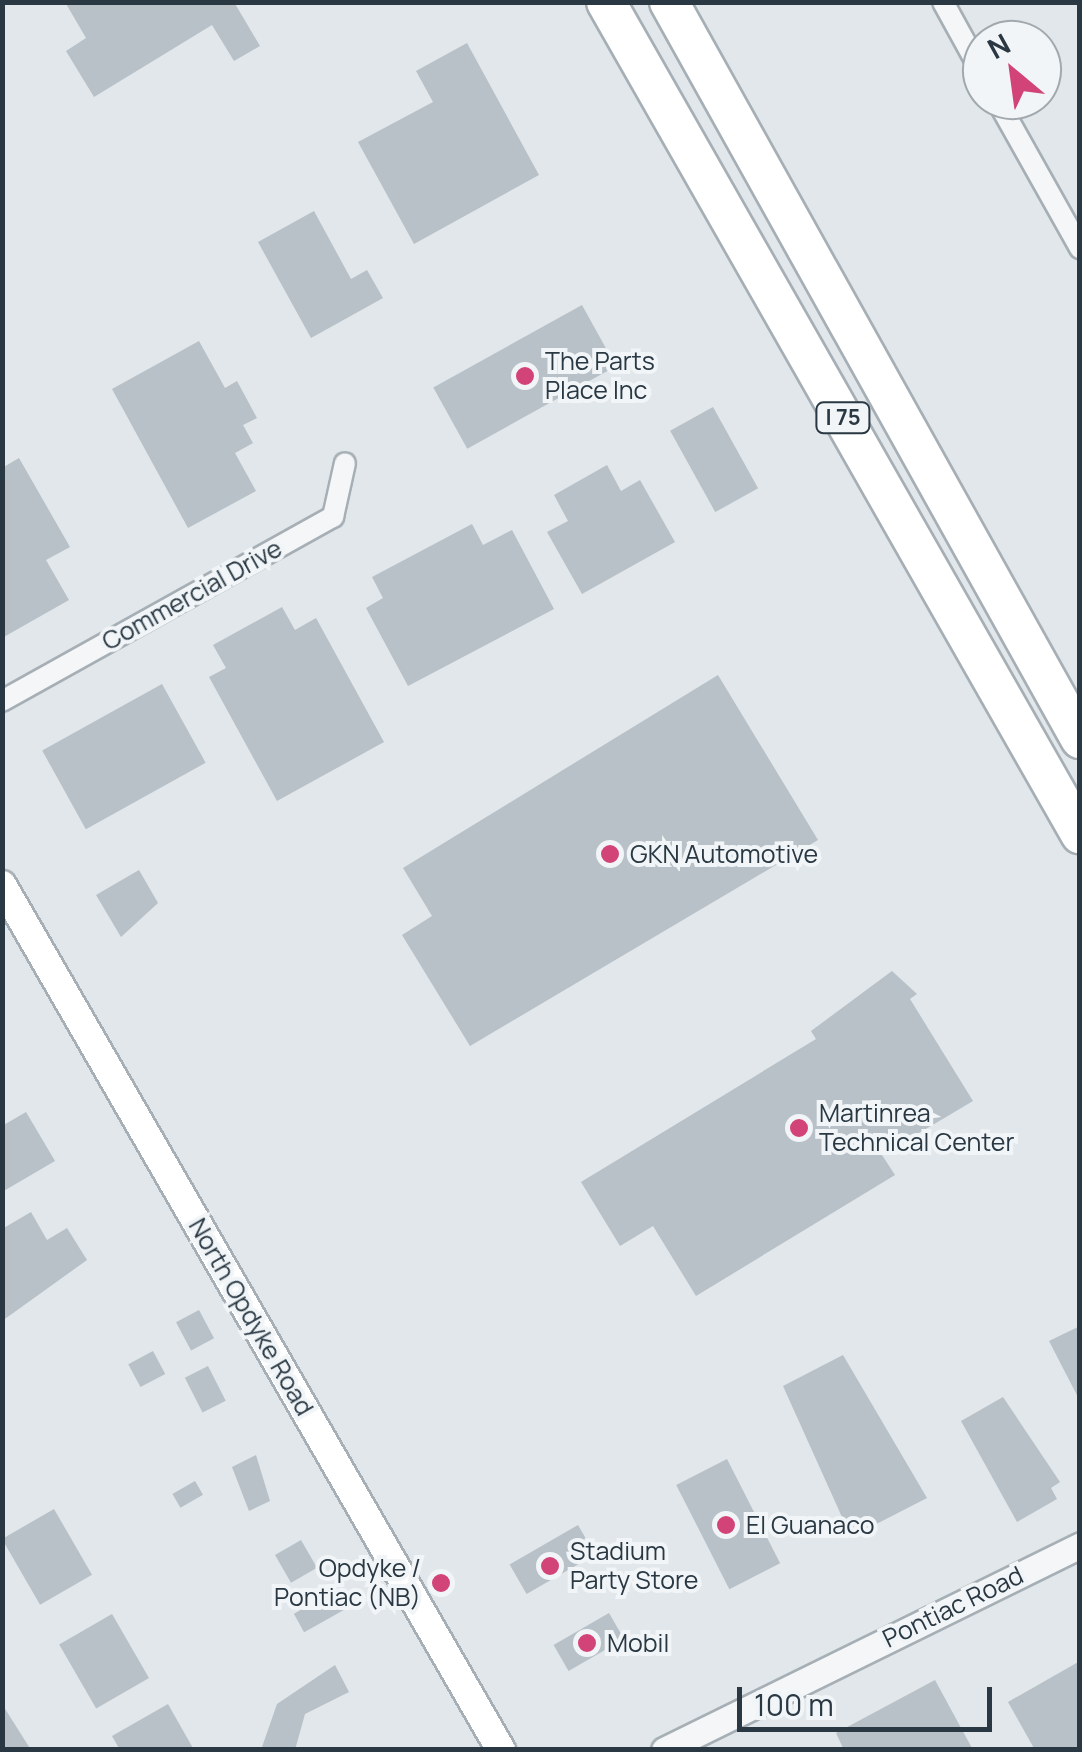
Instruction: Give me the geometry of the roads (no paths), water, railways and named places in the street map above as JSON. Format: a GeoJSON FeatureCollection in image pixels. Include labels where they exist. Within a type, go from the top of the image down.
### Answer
{"type":"FeatureCollection","features":[{"type":"Feature","properties":{"kind":"highway","name":"I 75"},"geometry":{"type":"LineString","coordinates":[[606,2],[1080,834]]}},
{"type":"Feature","properties":{"kind":"highway","name":"I 75"},"geometry":{"type":"LineString","coordinates":[[669,2],[1080,739]]}},
{"type":"Feature","properties":{"kind":"main road","name":"North Opdyke Road"},"geometry":{"type":"LineString","coordinates":[[2,884],[500,1750]]}},
{"type":"Feature","properties":{"kind":"street"},"geometry":{"type":"LineString","coordinates":[[943,2],[962,37]]}},
{"type":"Feature","properties":{"kind":"street"},"geometry":{"type":"LineString","coordinates":[[1008,120],[1080,248]]}},
{"type":"Feature","properties":{"kind":"street","name":"Commercial Drive"},"geometry":{"type":"LineString","coordinates":[[2,701],[333,517],[345,463]]}},
{"type":"Feature","properties":{"kind":"street","name":"Pontiac Road"},"geometry":{"type":"LineString","coordinates":[[664,1750],[1077,1552]]}},
{"type":"Feature","properties":{"kind":"place","name":"The Parts Place Inc"},"geometry":{"type":"Point","coordinates":[525,376]}},
{"type":"Feature","properties":{"kind":"place","name":"GKN Automotive"},"geometry":{"type":"Point","coordinates":[610,854]}},
{"type":"Feature","properties":{"kind":"place","name":"Martinrea Technical Center"},"geometry":{"type":"Point","coordinates":[799,1128]}},
{"type":"Feature","properties":{"kind":"place","name":"El Guanaco"},"geometry":{"type":"Point","coordinates":[726,1525]}},
{"type":"Feature","properties":{"kind":"place","name":"Stadium Party Store"},"geometry":{"type":"Point","coordinates":[550,1566]}},
{"type":"Feature","properties":{"kind":"place","name":"Opdyke / Pontiac (NB)"},"geometry":{"type":"Point","coordinates":[441,1583]}},
{"type":"Feature","properties":{"kind":"place","name":"Mobil"},"geometry":{"type":"Point","coordinates":[587,1643]}}]}
